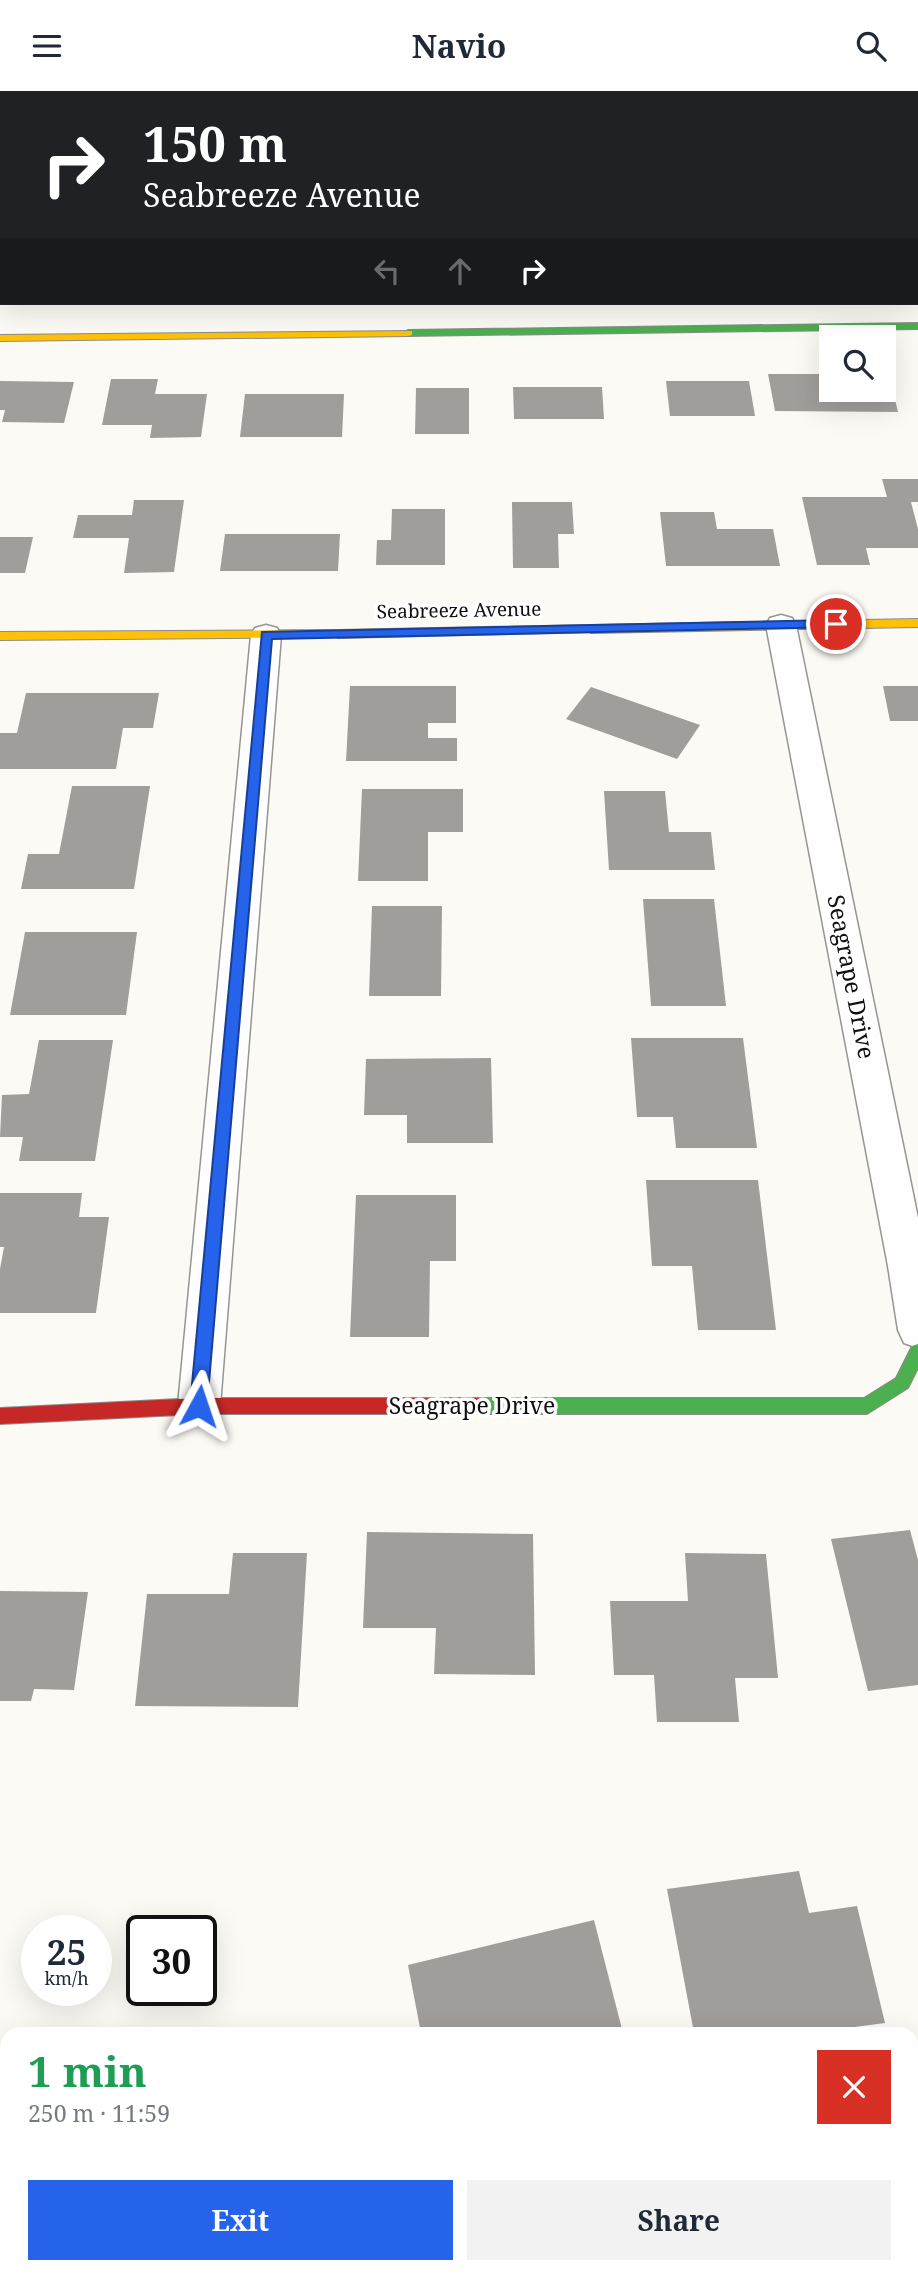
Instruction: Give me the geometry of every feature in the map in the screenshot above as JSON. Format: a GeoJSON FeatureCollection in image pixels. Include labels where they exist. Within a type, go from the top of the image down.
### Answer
{"type":"FeatureCollection","features":[{"type":"Feature","properties":{"kind":"street"},"geometry":{"type":"LineString","coordinates":[[0,338],[918,326]]}},
{"type":"Feature","properties":{"kind":"street","name":"Seabreeze Avenue"},"geometry":{"type":"LineString","coordinates":[[0,636],[266,635],[918,623]]}},
{"type":"Feature","properties":{"kind":"street","name":"Seagrape Drive"},"geometry":{"type":"LineString","coordinates":[[781,625],[903,1239],[918,1330]]}},
{"type":"Feature","properties":{"kind":"street"},"geometry":{"type":"LineString","coordinates":[[199,1406],[266,635]]}},
{"type":"Feature","properties":{"kind":"street","name":"Seagrape Drive"},"geometry":{"type":"LineString","coordinates":[[0,1416],[199,1406],[867,1406],[902,1383],[918,1351]]}},
{"type":"Feature","properties":{"kind":"building"},"geometry":{"type":"Polygon","coordinates":[[[768,374],[819,374],[819,402],[896,402],[898,412],[775,411],[768,374]]]}},
{"type":"Feature","properties":{"kind":"building"},"geometry":{"type":"Polygon","coordinates":[[[111,379],[158,379],[155,394],[207,394],[201,437],[150,438],[152,425],[102,425],[111,379]]]}},
{"type":"Feature","properties":{"kind":"building"},"geometry":{"type":"Polygon","coordinates":[[[0,381],[74,382],[64,423],[2,422],[5,410],[0,410],[0,381]]]}},
{"type":"Feature","properties":{"kind":"building"},"geometry":{"type":"Polygon","coordinates":[[[666,381],[749,381],[755,416],[670,416],[666,381]]]}},
{"type":"Feature","properties":{"kind":"building"},"geometry":{"type":"Polygon","coordinates":[[[513,387],[602,387],[604,419],[514,419],[513,387]]]}},
{"type":"Feature","properties":{"kind":"building"},"geometry":{"type":"Polygon","coordinates":[[[416,388],[469,388],[469,434],[415,434],[416,388]]]}},
{"type":"Feature","properties":{"kind":"building"},"geometry":{"type":"Polygon","coordinates":[[[245,394],[344,394],[342,437],[240,437],[245,394]]]}},
{"type":"Feature","properties":{"kind":"building"},"geometry":{"type":"Polygon","coordinates":[[[882,479],[918,479],[918,502],[911,502],[918,529],[918,548],[866,548],[870,565],[817,565],[802,497],[887,497],[882,479]]]}},
{"type":"Feature","properties":{"kind":"building"},"geometry":{"type":"Polygon","coordinates":[[[134,500],[184,500],[174,572],[124,573],[129,538],[73,538],[78,515],[132,515],[134,500]]]}},
{"type":"Feature","properties":{"kind":"building"},"geometry":{"type":"Polygon","coordinates":[[[512,502],[572,502],[574,534],[558,534],[559,568],[513,568],[512,502]]]}},
{"type":"Feature","properties":{"kind":"building"},"geometry":{"type":"Polygon","coordinates":[[[392,509],[445,509],[445,565],[376,565],[377,540],[391,540],[392,509]]]}},
{"type":"Feature","properties":{"kind":"building"},"geometry":{"type":"Polygon","coordinates":[[[660,512],[714,512],[717,529],[773,529],[780,566],[666,566],[660,512]]]}},
{"type":"Feature","properties":{"kind":"building"},"geometry":{"type":"Polygon","coordinates":[[[225,534],[340,534],[338,571],[220,571],[225,534]]]}},
{"type":"Feature","properties":{"kind":"building"},"geometry":{"type":"Polygon","coordinates":[[[0,537],[33,537],[25,573],[0,573],[0,537]]]}},
{"type":"Feature","properties":{"kind":"building"},"geometry":{"type":"Polygon","coordinates":[[[350,686],[456,686],[456,723],[428,723],[428,738],[457,738],[457,761],[346,761],[350,686]]]}},
{"type":"Feature","properties":{"kind":"building"},"geometry":{"type":"Polygon","coordinates":[[[883,686],[918,686],[918,721],[890,721],[883,686]]]}},
{"type":"Feature","properties":{"kind":"building"},"geometry":{"type":"Polygon","coordinates":[[[591,687],[700,725],[677,759],[566,719],[591,687]]]}},
{"type":"Feature","properties":{"kind":"building"},"geometry":{"type":"Polygon","coordinates":[[[26,693],[159,693],[153,728],[123,728],[116,769],[0,769],[0,733],[17,733],[26,693]]]}},
{"type":"Feature","properties":{"kind":"building"},"geometry":{"type":"Polygon","coordinates":[[[72,786],[150,786],[134,889],[21,889],[28,854],[59,854],[72,786]]]}},
{"type":"Feature","properties":{"kind":"building"},"geometry":{"type":"Polygon","coordinates":[[[362,789],[463,789],[463,832],[428,832],[428,881],[358,881],[362,789]]]}},
{"type":"Feature","properties":{"kind":"building"},"geometry":{"type":"Polygon","coordinates":[[[604,791],[665,791],[669,832],[711,832],[715,870],[609,870],[604,791]]]}},
{"type":"Feature","properties":{"kind":"building"},"geometry":{"type":"Polygon","coordinates":[[[643,899],[714,899],[726,1006],[651,1006],[643,899]]]}},
{"type":"Feature","properties":{"kind":"building"},"geometry":{"type":"Polygon","coordinates":[[[372,906],[442,906],[441,996],[369,996],[372,906]]]}},
{"type":"Feature","properties":{"kind":"building"},"geometry":{"type":"Polygon","coordinates":[[[25,932],[137,932],[126,1015],[10,1015],[25,932]]]}},
{"type":"Feature","properties":{"kind":"building"},"geometry":{"type":"Polygon","coordinates":[[[631,1038],[743,1038],[757,1148],[676,1148],[673,1117],[637,1117],[631,1038]]]}},
{"type":"Feature","properties":{"kind":"building"},"geometry":{"type":"Polygon","coordinates":[[[39,1040],[113,1040],[95,1161],[19,1161],[23,1137],[0,1137],[2,1095],[29,1094],[39,1040]]]}},
{"type":"Feature","properties":{"kind":"building"},"geometry":{"type":"Polygon","coordinates":[[[491,1058],[493,1143],[407,1143],[407,1115],[364,1115],[366,1059],[491,1058]]]}},
{"type":"Feature","properties":{"kind":"building"},"geometry":{"type":"Polygon","coordinates":[[[646,1180],[758,1180],[776,1330],[698,1330],[692,1266],[652,1266],[646,1180]]]}},
{"type":"Feature","properties":{"kind":"building"},"geometry":{"type":"Polygon","coordinates":[[[0,1193],[82,1193],[79,1217],[109,1217],[96,1313],[0,1313],[0,1269],[4,1247],[0,1247],[0,1193]]]}},
{"type":"Feature","properties":{"kind":"building"},"geometry":{"type":"Polygon","coordinates":[[[356,1195],[456,1195],[456,1261],[430,1261],[429,1337],[350,1337],[356,1195]]]}},
{"type":"Feature","properties":{"kind":"building"},"geometry":{"type":"Polygon","coordinates":[[[910,1530],[918,1560],[918,1685],[868,1691],[831,1539],[910,1530]]]}},
{"type":"Feature","properties":{"kind":"building"},"geometry":{"type":"Polygon","coordinates":[[[367,1532],[533,1534],[535,1675],[434,1674],[436,1628],[363,1628],[367,1532]]]}},
{"type":"Feature","properties":{"kind":"building"},"geometry":{"type":"Polygon","coordinates":[[[233,1553],[307,1553],[298,1707],[135,1706],[147,1594],[229,1594],[233,1553]]]}},
{"type":"Feature","properties":{"kind":"building"},"geometry":{"type":"Polygon","coordinates":[[[685,1553],[766,1554],[778,1678],[735,1678],[739,1722],[657,1722],[654,1675],[614,1675],[610,1601],[688,1601],[685,1553]]]}},
{"type":"Feature","properties":{"kind":"building"},"geometry":{"type":"Polygon","coordinates":[[[0,1591],[88,1592],[74,1690],[34,1689],[31,1701],[0,1701],[0,1591]]]}},
{"type":"Feature","properties":{"kind":"building"},"geometry":{"type":"Polygon","coordinates":[[[799,1871],[809,1913],[857,1906],[885,2023],[855,2027],[693,2027],[667,1889],[799,1871]]]}},
{"type":"Feature","properties":{"kind":"building"},"geometry":{"type":"Polygon","coordinates":[[[594,1920],[621,2027],[420,2027],[408,1965],[594,1920]]]}},
{"type":"Feature","properties":{"kind":"traffic: fast"},"geometry":{"type":"LineString","coordinates":[[408,333],[918,326]]}},
{"type":"Feature","properties":{"kind":"traffic: fast"},"geometry":{"type":"LineString","coordinates":[[480,1406],[867,1406],[902,1383],[918,1351]]}},
{"type":"Feature","properties":{"kind":"traffic: slow"},"geometry":{"type":"LineString","coordinates":[[0,338],[408,333]]}},
{"type":"Feature","properties":{"kind":"traffic: slow"},"geometry":{"type":"LineString","coordinates":[[591,629],[918,623]]}},
{"type":"Feature","properties":{"kind":"traffic: slow"},"geometry":{"type":"LineString","coordinates":[[0,636],[338,634]]}},
{"type":"Feature","properties":{"kind":"traffic: jam"},"geometry":{"type":"LineString","coordinates":[[338,634],[591,629]]}},
{"type":"Feature","properties":{"kind":"traffic: jam"},"geometry":{"type":"LineString","coordinates":[[0,1416],[199,1406],[480,1406]]}},
{"type":"Feature","properties":{"kind":"route"},"geometry":{"type":"LineString","coordinates":[[199,1406],[266,635],[836,624]]}}]}
